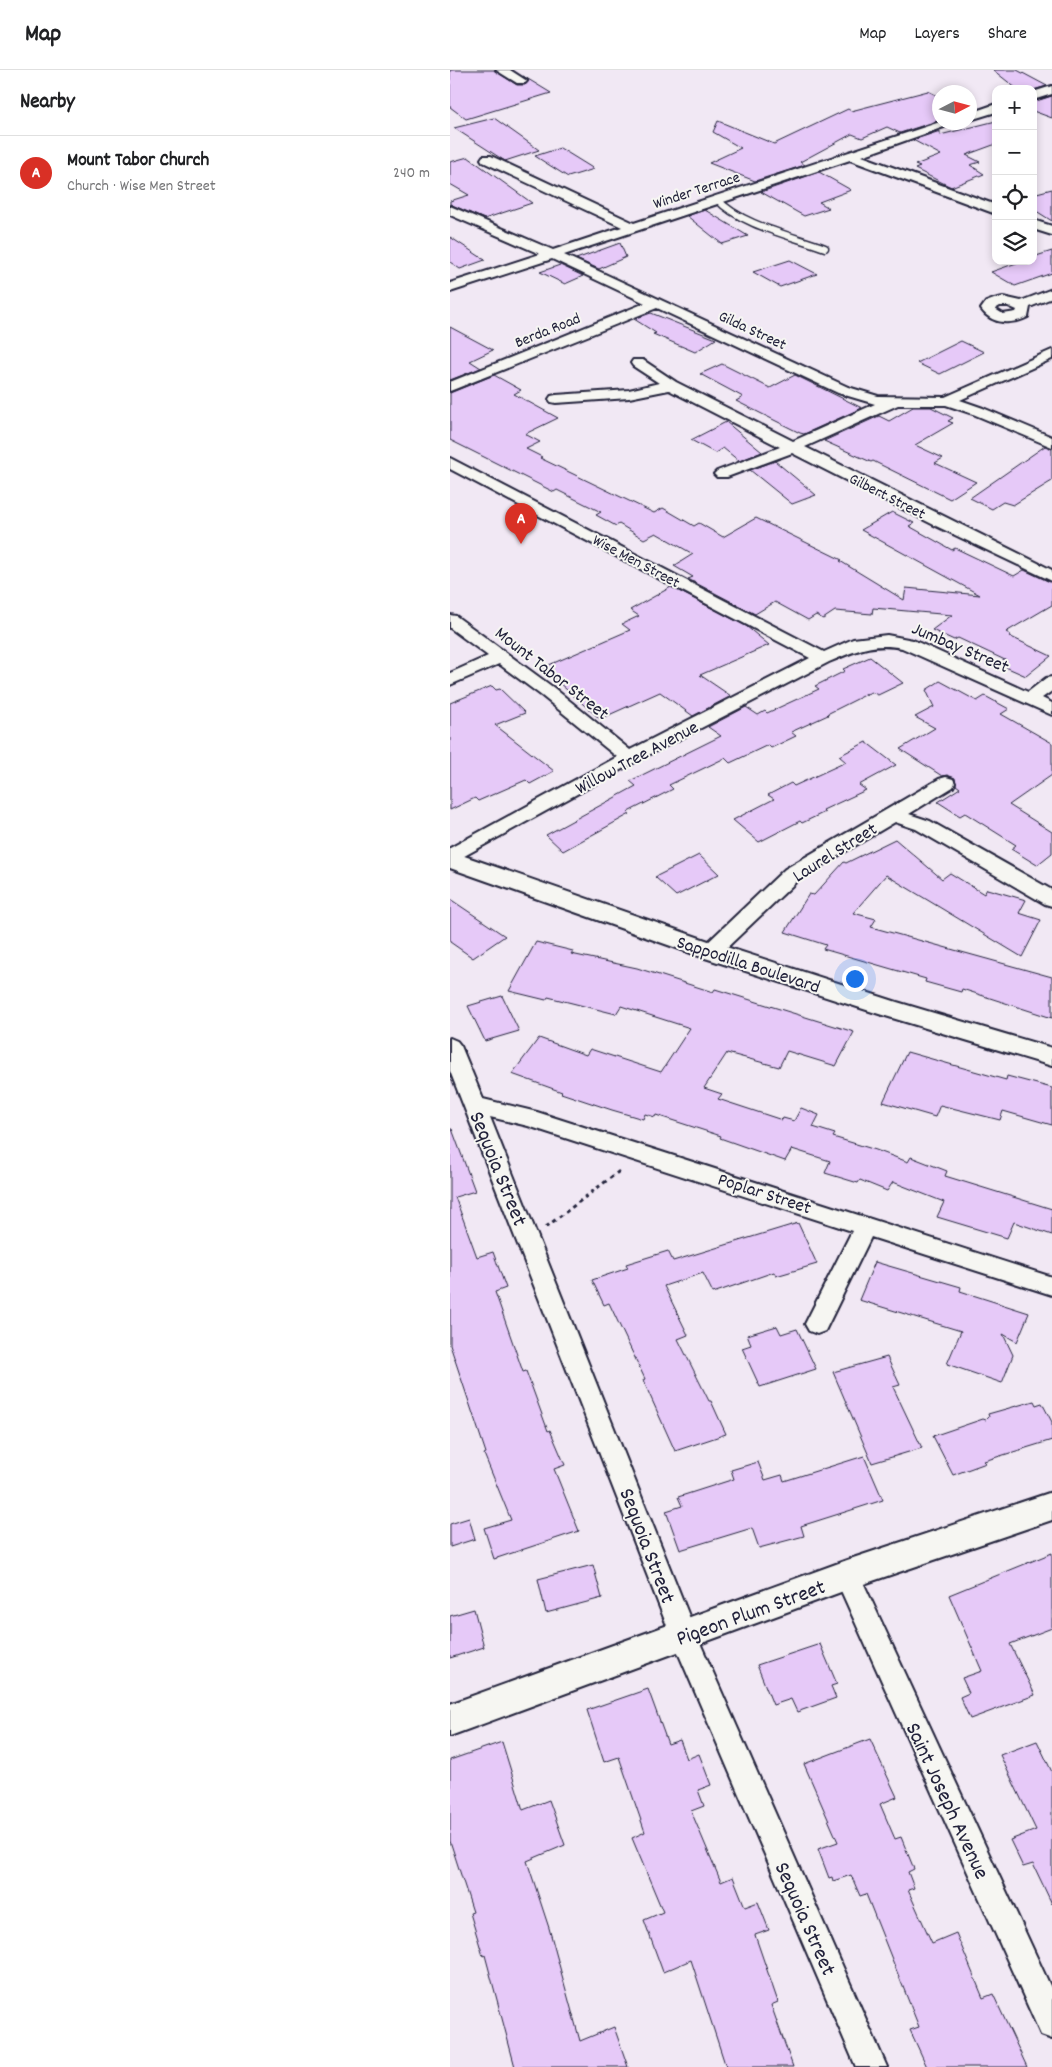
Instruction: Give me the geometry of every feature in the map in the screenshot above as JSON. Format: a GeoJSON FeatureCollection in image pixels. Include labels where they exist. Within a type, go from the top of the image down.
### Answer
{"type":"FeatureCollection","features":[{"type":"Feature","properties":{"kind":"street"},"geometry":{"type":"LineString","coordinates":[[502,70],[521,81]]}},
{"type":"Feature","properties":{"kind":"street"},"geometry":{"type":"LineString","coordinates":[[1037,95],[1052,90]]}},
{"type":"Feature","properties":{"kind":"street"},"geometry":{"type":"LineString","coordinates":[[977,115],[992,109]]}},
{"type":"Feature","properties":{"kind":"street","name":"Winder Terrace"},"geometry":{"type":"LineString","coordinates":[[450,288],[932,128]]}},
{"type":"Feature","properties":{"kind":"street"},"geometry":{"type":"LineString","coordinates":[[849,155],[992,209]]}},
{"type":"Feature","properties":{"kind":"street"},"geometry":{"type":"LineString","coordinates":[[487,159],[626,222],[632,228]]}},
{"type":"Feature","properties":{"kind":"street","name":"Gilda Street"},"geometry":{"type":"LineString","coordinates":[[450,210],[552,254],[843,390],[877,400],[899,399],[947,402],[978,411],[1052,442]]}},
{"type":"Feature","properties":{"kind":"street"},"geometry":{"type":"LineString","coordinates":[[1037,225],[1051,230]]}},
{"type":"Feature","properties":{"kind":"street"},"geometry":{"type":"LineString","coordinates":[[1021,306],[1052,293]]}},
{"type":"Feature","properties":{"kind":"street","name":"Berda Road"},"geometry":{"type":"LineString","coordinates":[[450,387],[657,303]]}},
{"type":"Feature","properties":{"kind":"street"},"geometry":{"type":"LineString","coordinates":[[947,402],[1052,354]]}},
{"type":"Feature","properties":{"kind":"street","name":"Gilbert Street"},"geometry":{"type":"LineString","coordinates":[[638,363],[670,385],[1052,576]]}},
{"type":"Feature","properties":{"kind":"street"},"geometry":{"type":"LineString","coordinates":[[556,399],[629,394],[670,385]]}},
{"type":"Feature","properties":{"kind":"street"},"geometry":{"type":"LineString","coordinates":[[722,474],[793,447],[899,399]]}},
{"type":"Feature","properties":{"kind":"street","name":"Wise Men Street"},"geometry":{"type":"LineString","coordinates":[[450,463],[823,658]]}},
{"type":"Feature","properties":{"kind":"street","name":"Mount Tabor Street"},"geometry":{"type":"LineString","coordinates":[[450,620],[548,692],[630,758]]}},
{"type":"Feature","properties":{"kind":"street","name":"Jumbay Street"},"geometry":{"type":"LineString","coordinates":[[823,658],[859,643],[887,640],[908,644],[1030,698],[1052,710]]}},
{"type":"Feature","properties":{"kind":"street"},"geometry":{"type":"LineString","coordinates":[[450,680],[501,657]]}},
{"type":"Feature","properties":{"kind":"street","name":"Willow Tree Avenue"},"geometry":{"type":"LineString","coordinates":[[450,857],[630,758],[823,658]]}},
{"type":"Feature","properties":{"kind":"street"},"geometry":{"type":"LineString","coordinates":[[1030,698],[1052,682]]}},
{"type":"Feature","properties":{"kind":"street","name":"Laurel Street"},"geometry":{"type":"LineString","coordinates":[[711,951],[792,874],[946,783]]}},
{"type":"Feature","properties":{"kind":"street","name":"Laurel Street"},"geometry":{"type":"LineString","coordinates":[[893,814],[924,825],[1052,899]]}},
{"type":"Feature","properties":{"kind":"street","name":"Sappodilla Boulevard"},"geometry":{"type":"LineString","coordinates":[[450,857],[711,951],[888,1008],[1052,1057]]}},
{"type":"Feature","properties":{"kind":"street","name":"Sequoia Street"},"geometry":{"type":"LineString","coordinates":[[450,1046],[684,1636],[872,2067]]}},
{"type":"Feature","properties":{"kind":"street","name":"Poplar Street"},"geometry":{"type":"LineString","coordinates":[[475,1105],[529,1118],[1052,1286]]}},
{"type":"Feature","properties":{"kind":"street"},"geometry":{"type":"LineString","coordinates":[[817,1324],[866,1225]]}},
{"type":"Feature","properties":{"kind":"street","name":"Pigeon Plum Street"},"geometry":{"type":"LineString","coordinates":[[450,1720],[847,1576],[1052,1506]]}},
{"type":"Feature","properties":{"kind":"street","name":"Saint Joseph Avenue"},"geometry":{"type":"LineString","coordinates":[[847,1576],[1052,2024]]}},
{"type":"Feature","properties":{"kind":"lane"},"geometry":{"type":"LineString","coordinates":[[717,199],[720,205],[746,219],[825,248]]}},
{"type":"Feature","properties":{"kind":"path"},"geometry":{"type":"LineString","coordinates":[[541,1231],[643,1154]]}},
{"type":"Feature","properties":{"kind":"building"},"geometry":{"type":"Polygon","coordinates":[[[450,70],[494,70],[517,85],[525,85],[528,79],[551,93],[466,119],[450,107],[450,70]]]}},
{"type":"Feature","properties":{"kind":"building"},"geometry":{"type":"Polygon","coordinates":[[[993,70],[1017,70],[1047,86],[1037,89],[1037,85],[1012,85],[993,70]]]}},
{"type":"Feature","properties":{"kind":"building"},"geometry":{"type":"Polygon","coordinates":[[[928,91],[932,93],[932,123],[900,133],[887,127],[862,138],[852,134],[800,162],[805,165],[755,181],[709,163],[741,148],[713,132],[718,121],[774,144],[848,109],[851,111],[928,91]]]}},
{"type":"Feature","properties":{"kind":"building"},"geometry":{"type":"Polygon","coordinates":[[[1052,96],[1052,118],[1037,112],[1037,101],[1052,96]]]}},
{"type":"Feature","properties":{"kind":"building"},"geometry":{"type":"Polygon","coordinates":[[[494,118],[539,150],[505,161],[454,128],[494,118]]]}},
{"type":"Feature","properties":{"kind":"building"},"geometry":{"type":"Polygon","coordinates":[[[992,122],[992,145],[966,155],[980,162],[970,165],[984,174],[951,187],[915,169],[920,167],[915,165],[941,155],[913,140],[940,131],[940,135],[960,130],[977,130],[977,126],[992,122]]]}},
{"type":"Feature","properties":{"kind":"building"},"geometry":{"type":"Polygon","coordinates":[[[560,148],[594,169],[568,177],[535,156],[560,148]]]}},
{"type":"Feature","properties":{"kind":"building"},"geometry":{"type":"Polygon","coordinates":[[[468,157],[532,203],[484,219],[450,204],[450,201],[469,195],[450,184],[450,162],[468,157]]]}},
{"type":"Feature","properties":{"kind":"building"},"geometry":{"type":"Polygon","coordinates":[[[819,172],[851,190],[819,202],[829,208],[804,216],[761,192],[819,172]]]}},
{"type":"Feature","properties":{"kind":"building"},"geometry":{"type":"Polygon","coordinates":[[[1052,189],[1052,221],[1037,212],[1037,193],[1052,189]]]}},
{"type":"Feature","properties":{"kind":"building"},"geometry":{"type":"Polygon","coordinates":[[[705,210],[748,236],[722,244],[687,216],[705,210]]]}},
{"type":"Feature","properties":{"kind":"building"},"geometry":{"type":"Polygon","coordinates":[[[450,237],[485,260],[460,269],[450,262],[450,237]]]}},
{"type":"Feature","properties":{"kind":"building"},"geometry":{"type":"Polygon","coordinates":[[[620,243],[626,257],[599,269],[576,259],[620,243]]]}},
{"type":"Feature","properties":{"kind":"building"},"geometry":{"type":"Polygon","coordinates":[[[1052,251],[1052,273],[1015,286],[991,272],[1011,265],[1037,265],[1037,256],[1052,251]]]}},
{"type":"Feature","properties":{"kind":"building"},"geometry":{"type":"Polygon","coordinates":[[[790,260],[817,274],[780,287],[753,272],[790,260]]]}},
{"type":"Feature","properties":{"kind":"building"},"geometry":{"type":"Polygon","coordinates":[[[560,265],[583,276],[565,284],[540,272],[560,265]]]}},
{"type":"Feature","properties":{"kind":"building"},"geometry":{"type":"Polygon","coordinates":[[[651,313],[716,339],[695,352],[653,334],[656,333],[634,319],[651,313]]]}},
{"type":"Feature","properties":{"kind":"building"},"geometry":{"type":"Polygon","coordinates":[[[450,327],[493,350],[470,361],[481,368],[450,380],[450,327]]]}},
{"type":"Feature","properties":{"kind":"building"},"geometry":{"type":"Polygon","coordinates":[[[961,341],[984,352],[940,374],[917,363],[961,341]]]}},
{"type":"Feature","properties":{"kind":"building"},"geometry":{"type":"Polygon","coordinates":[[[722,364],[770,388],[795,375],[862,408],[804,434],[800,433],[736,401],[743,397],[700,374],[722,364]]]}},
{"type":"Feature","properties":{"kind":"building"},"geometry":{"type":"Polygon","coordinates":[[[494,375],[521,390],[514,394],[558,418],[525,434],[540,442],[526,449],[542,457],[540,458],[654,513],[663,508],[694,526],[699,523],[723,537],[756,518],[842,560],[840,561],[904,600],[906,588],[980,595],[861,530],[892,512],[914,523],[909,526],[952,550],[955,548],[1014,576],[1024,570],[1052,583],[1052,605],[1006,632],[1011,635],[1009,636],[1051,656],[1026,676],[1001,665],[1007,661],[958,638],[954,640],[932,630],[952,615],[873,608],[872,614],[835,611],[823,619],[816,615],[808,620],[775,602],[755,614],[688,579],[693,577],[674,566],[693,554],[656,533],[644,539],[619,524],[616,526],[596,515],[601,512],[557,490],[554,492],[450,440],[450,393],[494,375]]]}},
{"type":"Feature","properties":{"kind":"building"},"geometry":{"type":"Polygon","coordinates":[[[913,407],[931,407],[953,418],[948,421],[953,423],[915,445],[943,458],[935,463],[976,482],[950,499],[873,461],[871,462],[824,441],[879,416],[889,421],[913,407]]]}},
{"type":"Feature","properties":{"kind":"building"},"geometry":{"type":"Polygon","coordinates":[[[726,422],[762,452],[739,461],[723,448],[715,453],[691,440],[726,422]]]}},
{"type":"Feature","properties":{"kind":"building"},"geometry":{"type":"Polygon","coordinates":[[[1045,446],[1052,449],[1052,481],[1013,505],[1003,502],[992,509],[970,498],[1045,446]]]}},
{"type":"Feature","properties":{"kind":"building"},"geometry":{"type":"Polygon","coordinates":[[[775,461],[816,495],[792,504],[750,470],[775,461]]]}},
{"type":"Feature","properties":{"kind":"building"},"geometry":{"type":"Polygon","coordinates":[[[671,587],[746,626],[769,645],[700,675],[731,696],[693,716],[660,692],[600,719],[542,668],[630,630],[622,624],[639,616],[630,610],[671,587]]]}},
{"type":"Feature","properties":{"kind":"building"},"geometry":{"type":"Polygon","coordinates":[[[870,657],[903,683],[878,695],[871,692],[791,732],[796,736],[771,748],[768,745],[730,763],[725,758],[669,785],[673,789],[628,812],[630,814],[563,851],[546,835],[636,786],[630,781],[721,736],[708,727],[746,707],[758,715],[765,711],[767,713],[819,689],[815,686],[845,671],[843,669],[870,657]]]}},
{"type":"Feature","properties":{"kind":"building"},"geometry":{"type":"Polygon","coordinates":[[[940,681],[977,701],[985,696],[1009,709],[1001,714],[1052,743],[1052,775],[1009,805],[1052,832],[1052,853],[1037,865],[1011,849],[1016,845],[965,813],[960,816],[938,802],[960,788],[956,785],[955,778],[947,775],[942,776],[900,749],[935,728],[915,717],[934,707],[926,690],[940,681]]]}},
{"type":"Feature","properties":{"kind":"building"},"geometry":{"type":"Polygon","coordinates":[[[492,686],[496,690],[500,689],[525,713],[495,725],[554,771],[530,784],[526,780],[478,801],[475,798],[450,810],[450,703],[492,686]]]}},
{"type":"Feature","properties":{"kind":"building"},"geometry":{"type":"Polygon","coordinates":[[[866,742],[896,765],[859,785],[866,790],[823,810],[825,812],[802,823],[800,821],[759,842],[733,820],[774,799],[768,795],[791,783],[794,786],[846,762],[839,756],[866,742]]]}},
{"type":"Feature","properties":{"kind":"building"},"geometry":{"type":"Polygon","coordinates":[[[895,839],[942,879],[950,873],[984,894],[987,889],[1026,900],[1019,913],[1041,920],[1022,957],[886,875],[853,913],[876,919],[871,927],[1052,977],[1052,1018],[962,989],[961,992],[925,982],[926,979],[823,949],[826,945],[785,932],[809,894],[814,895],[844,862],[846,863],[895,839]]]}},
{"type":"Feature","properties":{"kind":"building"},"geometry":{"type":"Polygon","coordinates":[[[699,855],[719,874],[676,896],[655,877],[699,855]]]}},
{"type":"Feature","properties":{"kind":"building"},"geometry":{"type":"Polygon","coordinates":[[[450,899],[505,936],[473,958],[450,942],[450,899]]]}},
{"type":"Feature","properties":{"kind":"building"},"geometry":{"type":"Polygon","coordinates":[[[536,942],[573,951],[571,954],[637,968],[713,992],[715,989],[854,1032],[836,1066],[787,1051],[779,1067],[727,1053],[704,1088],[722,1094],[718,1099],[782,1120],[783,1118],[794,1121],[801,1108],[819,1115],[813,1127],[835,1134],[833,1137],[908,1162],[911,1157],[947,1171],[945,1176],[1052,1209],[1052,1235],[1014,1222],[1007,1238],[937,1217],[944,1202],[893,1182],[887,1191],[860,1180],[858,1183],[825,1173],[830,1161],[792,1149],[785,1161],[720,1138],[721,1136],[656,1115],[655,1117],[645,1114],[643,1119],[561,1093],[512,1074],[539,1038],[586,1055],[590,1049],[661,1072],[690,1028],[621,1006],[616,1014],[548,997],[546,1000],[509,991],[536,942]]]}},
{"type":"Feature","properties":{"kind":"building"},"geometry":{"type":"Polygon","coordinates":[[[502,996],[519,1031],[485,1041],[468,1006],[502,996]]]}},
{"type":"Feature","properties":{"kind":"building"},"geometry":{"type":"Polygon","coordinates":[[[907,1052],[1006,1080],[1007,1076],[1052,1088],[1052,1125],[1003,1111],[1000,1120],[940,1105],[935,1117],[883,1102],[907,1052]]]}},
{"type":"Feature","properties":{"kind":"building"},"geometry":{"type":"Polygon","coordinates":[[[450,1129],[452,1129],[475,1191],[455,1197],[477,1257],[493,1252],[506,1288],[495,1292],[523,1372],[526,1371],[548,1431],[550,1430],[565,1465],[554,1469],[579,1531],[494,1559],[484,1528],[511,1520],[484,1454],[486,1453],[450,1345],[450,1129]]]}},
{"type":"Feature","properties":{"kind":"building"},"geometry":{"type":"Polygon","coordinates":[[[798,1223],[817,1264],[776,1276],[774,1272],[713,1293],[703,1273],[664,1286],[688,1335],[678,1339],[726,1434],[675,1451],[643,1380],[645,1379],[609,1303],[604,1305],[592,1280],[628,1268],[626,1264],[668,1251],[673,1261],[798,1223]]]}},
{"type":"Feature","properties":{"kind":"building"},"geometry":{"type":"Polygon","coordinates":[[[875,1262],[961,1287],[960,1291],[1029,1313],[1017,1342],[1003,1334],[1013,1355],[1002,1383],[947,1364],[961,1331],[859,1300],[875,1262]]]}},
{"type":"Feature","properties":{"kind":"building"},"geometry":{"type":"Polygon","coordinates":[[[777,1326],[781,1334],[797,1329],[816,1369],[760,1387],[742,1348],[751,1345],[747,1335],[777,1326]]]}},
{"type":"Feature","properties":{"kind":"building"},"geometry":{"type":"Polygon","coordinates":[[[887,1357],[900,1385],[893,1387],[922,1448],[872,1463],[833,1372],[887,1357]]]}},
{"type":"Feature","properties":{"kind":"building"},"geometry":{"type":"Polygon","coordinates":[[[1034,1401],[1036,1405],[1042,1403],[1052,1422],[1052,1440],[984,1461],[986,1463],[953,1475],[933,1436],[983,1419],[986,1420],[989,1417],[988,1414],[1034,1401]]]}},
{"type":"Feature","properties":{"kind":"building"},"geometry":{"type":"Polygon","coordinates":[[[864,1456],[883,1500],[801,1526],[804,1536],[759,1548],[752,1528],[680,1550],[666,1511],[682,1506],[678,1497],[734,1479],[731,1470],[758,1462],[765,1480],[782,1475],[784,1481],[864,1456]]]}},
{"type":"Feature","properties":{"kind":"building"},"geometry":{"type":"Polygon","coordinates":[[[469,1518],[475,1539],[450,1547],[450,1524],[469,1518]]]}},
{"type":"Feature","properties":{"kind":"building"},"geometry":{"type":"Polygon","coordinates":[[[1052,1553],[1052,1628],[1010,1644],[1035,1695],[970,1719],[960,1697],[969,1693],[962,1678],[982,1671],[949,1595],[1052,1553]]]}},
{"type":"Feature","properties":{"kind":"building"},"geometry":{"type":"Polygon","coordinates":[[[593,1565],[602,1598],[546,1613],[538,1579],[593,1565]]]}},
{"type":"Feature","properties":{"kind":"building"},"geometry":{"type":"Polygon","coordinates":[[[474,1609],[484,1647],[450,1658],[450,1616],[474,1609]]]}},
{"type":"Feature","properties":{"kind":"building"},"geometry":{"type":"Polygon","coordinates":[[[820,1644],[837,1684],[831,1686],[836,1698],[797,1712],[791,1699],[773,1705],[757,1665],[820,1644]]]}},
{"type":"Feature","properties":{"kind":"building"},"geometry":{"type":"Polygon","coordinates":[[[648,1689],[668,1744],[680,1740],[687,1759],[699,1754],[711,1785],[698,1790],[704,1806],[691,1811],[721,1882],[733,1877],[745,1907],[758,1902],[769,1930],[755,1935],[778,2002],[771,2005],[793,2067],[726,2067],[691,1960],[663,1972],[644,1920],[663,1912],[632,1838],[645,1832],[619,1757],[604,1762],[587,1710],[648,1689]]]}},
{"type":"Feature","properties":{"kind":"building"},"geometry":{"type":"Polygon","coordinates":[[[870,1739],[897,1797],[880,1804],[895,1839],[901,1837],[914,1869],[908,1872],[914,1888],[908,1890],[932,1943],[956,1933],[983,1998],[993,1994],[1027,2067],[927,2067],[910,2030],[919,2027],[866,1894],[860,1896],[851,1875],[833,1881],[832,1877],[829,1878],[818,1849],[838,1842],[804,1764],[870,1739]]]}},
{"type":"Feature","properties":{"kind":"building"},"geometry":{"type":"Polygon","coordinates":[[[1037,1741],[1052,1772],[1052,1904],[1033,1864],[1023,1867],[1010,1840],[1036,1830],[1000,1755],[1037,1741]]]}},
{"type":"Feature","properties":{"kind":"building"},"geometry":{"type":"Polygon","coordinates":[[[502,1742],[523,1810],[549,1800],[565,1845],[527,1861],[549,1928],[580,2041],[614,2027],[628,2067],[515,2067],[485,1955],[483,1956],[470,1913],[473,1912],[450,1841],[450,1760],[502,1742]]]}},
{"type":"Feature","properties":{"kind":"place","name":"Mount Tabor Church"},"geometry":{"type":"Point","coordinates":[521,544]}}]}
